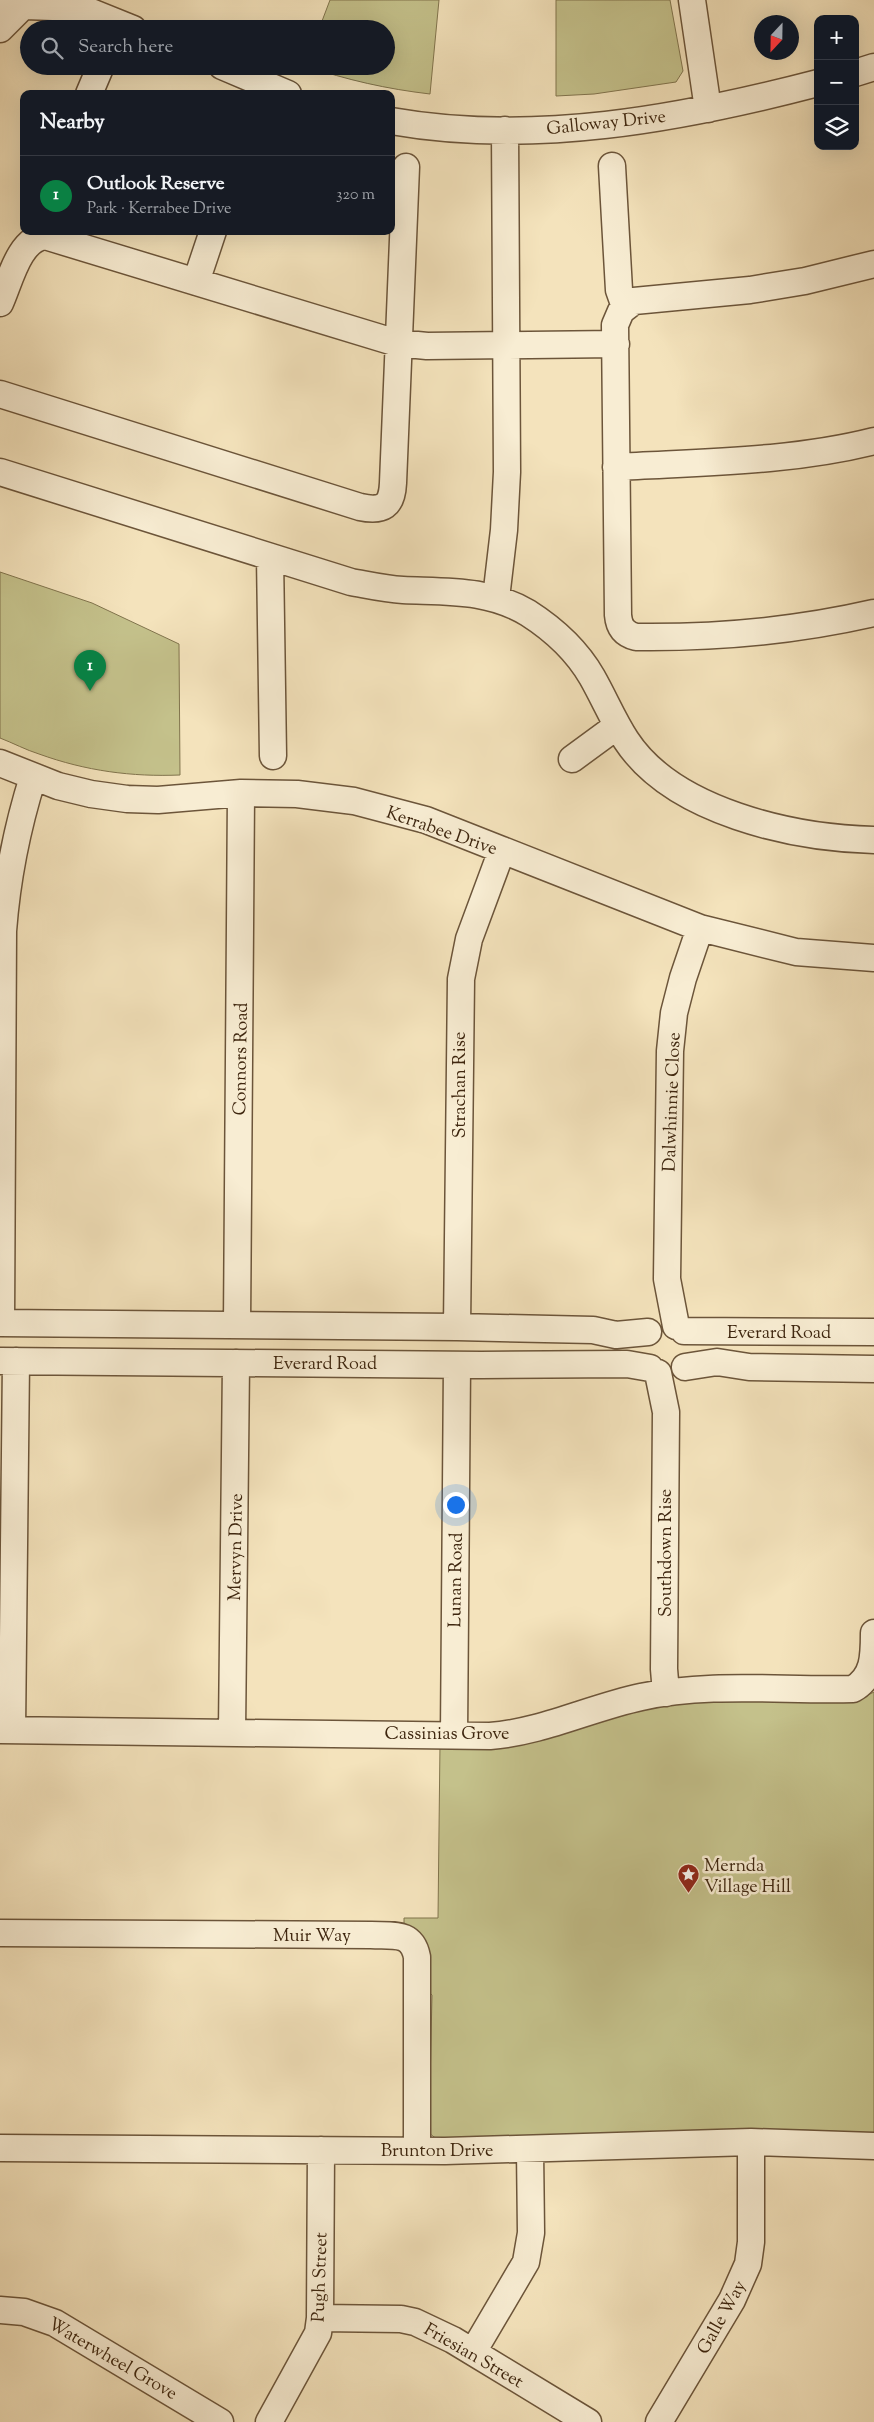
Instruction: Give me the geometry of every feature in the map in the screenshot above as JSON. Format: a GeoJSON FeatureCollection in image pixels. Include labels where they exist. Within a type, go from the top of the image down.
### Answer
{"type":"FeatureCollection","features":[{"type":"Feature","properties":{"kind":"street"},"geometry":{"type":"LineString","coordinates":[[692,0],[708,109]]}},
{"type":"Feature","properties":{"kind":"street"},"geometry":{"type":"LineString","coordinates":[[0,29],[20,5],[77,4],[113,20]]}},
{"type":"Feature","properties":{"kind":"street"},"geometry":{"type":"LineString","coordinates":[[859,72],[874,67]]}},
{"type":"Feature","properties":{"kind":"street"},"geometry":{"type":"LineString","coordinates":[[91,90],[97,75]]}},
{"type":"Feature","properties":{"kind":"street"},"geometry":{"type":"LineString","coordinates":[[243,75],[279,90]]}},
{"type":"Feature","properties":{"kind":"street","name":"Galloway Drive"},"geometry":{"type":"LineString","coordinates":[[395,121],[505,130],[557,129],[708,109],[814,84]]}},
{"type":"Feature","properties":{"kind":"street"},"geometry":{"type":"LineString","coordinates":[[496,598],[504,530],[507,472],[505,130]]}},
{"type":"Feature","properties":{"kind":"street"},"geometry":{"type":"LineString","coordinates":[[612,166],[619,290],[625,307]]}},
{"type":"Feature","properties":{"kind":"street"},"geometry":{"type":"LineString","coordinates":[[0,394],[360,508],[377,510],[388,503],[393,493],[406,167]]}},
{"type":"Feature","properties":{"kind":"street"},"geometry":{"type":"LineString","coordinates":[[0,303],[24,249],[35,235]]}},
{"type":"Feature","properties":{"kind":"street"},"geometry":{"type":"LineString","coordinates":[[44,235],[53,236],[196,282],[398,343],[427,346],[616,344]]}},
{"type":"Feature","properties":{"kind":"street"},"geometry":{"type":"LineString","coordinates":[[196,282],[212,235]]}},
{"type":"Feature","properties":{"kind":"street"},"geometry":{"type":"LineString","coordinates":[[874,264],[805,281],[706,295],[640,300],[625,307],[616,325],[616,467],[618,615],[620,627],[629,635],[664,637],[720,635],[827,624],[874,613]]}},
{"type":"Feature","properties":{"kind":"street"},"geometry":{"type":"LineString","coordinates":[[616,467],[729,461],[838,450],[874,440]]}},
{"type":"Feature","properties":{"kind":"street"},"geometry":{"type":"LineString","coordinates":[[0,472],[270,557],[378,588],[451,591],[496,598],[535,618],[564,641],[580,659],[592,677],[617,726],[638,756],[656,774],[695,800],[727,812],[791,829],[826,836],[874,840]]}},
{"type":"Feature","properties":{"kind":"street"},"geometry":{"type":"LineString","coordinates":[[270,557],[273,756]]}},
{"type":"Feature","properties":{"kind":"street"},"geometry":{"type":"LineString","coordinates":[[572,759],[617,726]]}},
{"type":"Feature","properties":{"kind":"street","name":"Kerrabee Drive"},"geometry":{"type":"LineString","coordinates":[[0,763],[33,777],[91,794],[127,799],[158,800],[241,792],[297,794],[354,801],[426,820],[700,928],[796,952],[874,958]]}},
{"type":"Feature","properties":{"kind":"street"},"geometry":{"type":"LineString","coordinates":[[0,1323],[6,890],[22,814],[33,777]]}},
{"type":"Feature","properties":{"kind":"street","name":"Connors Road"},"geometry":{"type":"LineString","coordinates":[[237,1325],[241,792]]}},
{"type":"Feature","properties":{"kind":"street","name":"Strachan Rise"},"geometry":{"type":"LineString","coordinates":[[457,1327],[461,979],[469,939],[502,850]]}},
{"type":"Feature","properties":{"kind":"street","name":"Dalwhinnie Close"},"geometry":{"type":"LineString","coordinates":[[666,1329],[670,1052],[674,1013],[683,978],[700,928]]}},
{"type":"Feature","properties":{"kind":"street","name":"Everard Road"},"geometry":{"type":"LineString","coordinates":[[0,1323],[457,1327],[593,1330],[616,1335],[666,1329],[874,1332]]}},
{"type":"Feature","properties":{"kind":"street"},"geometry":{"type":"LineString","coordinates":[[347,1363],[348,1327]]}},
{"type":"Feature","properties":{"kind":"street"},"geometry":{"type":"LineString","coordinates":[[666,1329],[689,1337],[692,1352],[668,1370],[642,1354],[644,1339],[666,1329]]}},
{"type":"Feature","properties":{"kind":"street"},"geometry":{"type":"LineString","coordinates":[[6,1730],[8,1361]]}},
{"type":"Feature","properties":{"kind":"street","name":"Everard Road"},"geometry":{"type":"LineString","coordinates":[[8,1361],[457,1365],[627,1364],[668,1370],[717,1362],[749,1367],[874,1368]]}},
{"type":"Feature","properties":{"kind":"street","name":"Mervyn Drive"},"geometry":{"type":"LineString","coordinates":[[232,1732],[236,1363]]}},
{"type":"Feature","properties":{"kind":"street","name":"Lunan Road"},"geometry":{"type":"LineString","coordinates":[[454,1735],[457,1365]]}},
{"type":"Feature","properties":{"kind":"street","name":"Southdown Rise"},"geometry":{"type":"LineString","coordinates":[[666,1693],[664,1669],[668,1370]]}},
{"type":"Feature","properties":{"kind":"street","name":"Cassinias Grove"},"geometry":{"type":"LineString","coordinates":[[6,1730],[513,1734],[591,1709],[666,1693],[703,1690],[853,1688],[869,1684],[869,1676],[873,1664],[874,1633]]}},
{"type":"Feature","properties":{"kind":"street","name":"Muir Way"},"geometry":{"type":"LineString","coordinates":[[0,1932],[371,1935],[406,1938],[412,1943],[417,1958],[416,2151]]}},
{"type":"Feature","properties":{"kind":"street","name":"Brunton Drive"},"geometry":{"type":"LineString","coordinates":[[0,2148],[416,2151],[530,2150],[751,2142],[874,2146]]}},
{"type":"Feature","properties":{"kind":"street","name":"Galle Way"},"geometry":{"type":"LineString","coordinates":[[660,2422],[732,2300],[748,2264],[751,2242],[751,2142]]}},
{"type":"Feature","properties":{"kind":"street","name":"Pugh Street"},"geometry":{"type":"LineString","coordinates":[[269,2422],[318,2333],[320,2318],[322,2150]]}},
{"type":"Feature","properties":{"kind":"street"},"geometry":{"type":"LineString","coordinates":[[473,2352],[526,2262],[531,2233],[530,2150]]}},
{"type":"Feature","properties":{"kind":"street","name":"Waterwheel Grove"},"geometry":{"type":"LineString","coordinates":[[0,2310],[24,2312],[55,2323],[220,2422]]}},
{"type":"Feature","properties":{"kind":"street","name":"Friesian Street"},"geometry":{"type":"LineString","coordinates":[[320,2318],[401,2319],[415,2322],[473,2352],[588,2422]]}},
{"type":"Feature","properties":{"kind":"shaded area"},"geometry":{"type":"Polygon","coordinates":[[[330,0],[439,0],[430,94],[334,75],[395,75],[395,20],[322,20],[330,0]]]}},
{"type":"Feature","properties":{"kind":"shaded area"},"geometry":{"type":"Polygon","coordinates":[[[556,0],[670,0],[683,71],[676,82],[594,94],[556,96],[556,0]]]}},
{"type":"Feature","properties":{"kind":"shaded area"},"geometry":{"type":"Polygon","coordinates":[[[0,572],[92,603],[179,644],[180,775],[127,774],[92,769],[29,751],[0,738],[0,572]]]}},
{"type":"Feature","properties":{"kind":"shaded area"},"geometry":{"type":"Polygon","coordinates":[[[874,1692],[874,2133],[803,2130],[510,2141],[438,2140],[429,2133],[424,2092],[430,2086],[432,1995],[425,1988],[424,1938],[417,1931],[404,1926],[404,1918],[438,1918],[440,1744],[592,1720],[678,1702],[858,1700],[874,1692]]]}},
{"type":"Feature","properties":{"kind":"place","name":"Outlook Reserve"},"geometry":{"type":"Point","coordinates":[90,691]}},
{"type":"Feature","properties":{"kind":"place","name":"Mernda Village Hill"},"geometry":{"type":"Point","coordinates":[688,1894]}}]}
